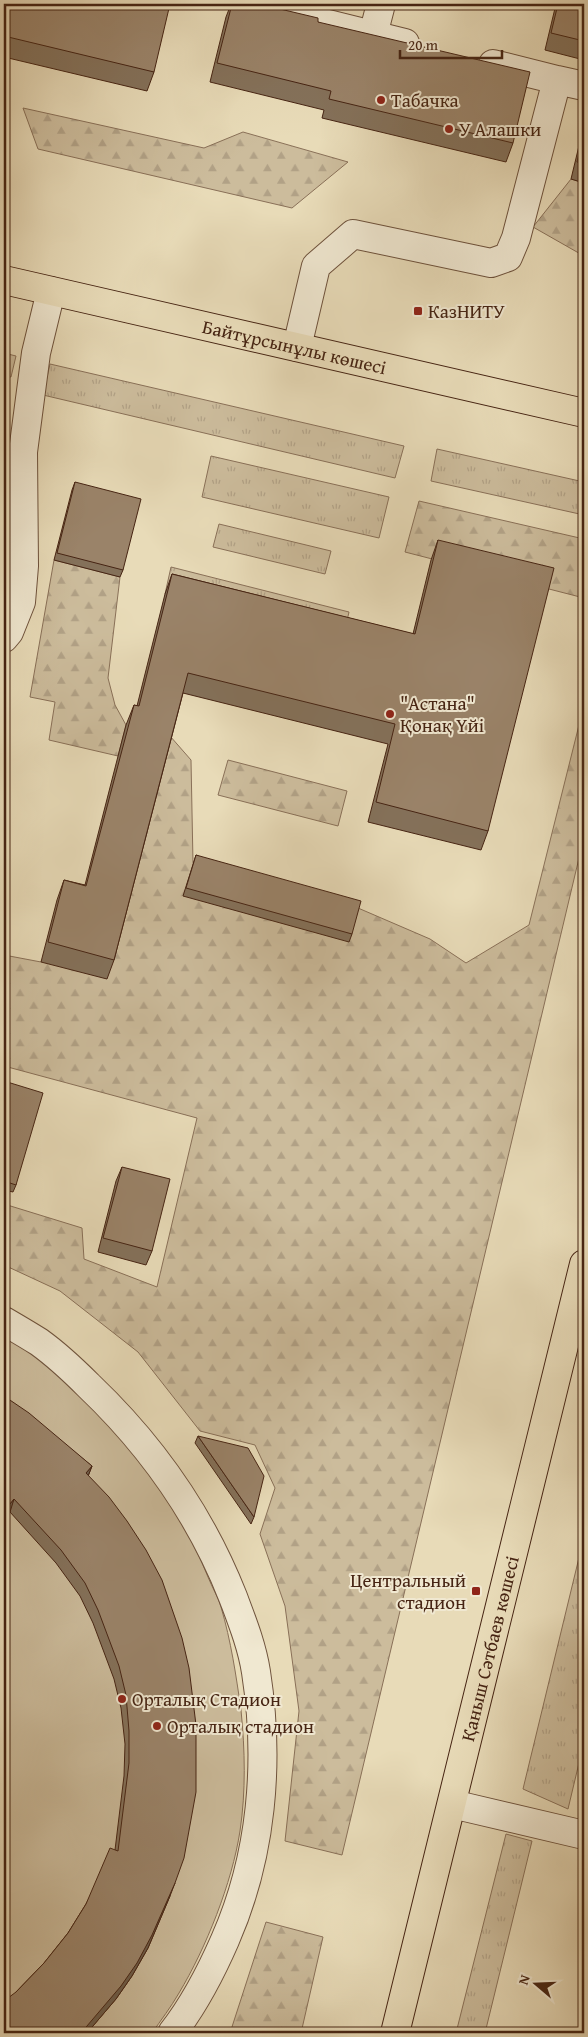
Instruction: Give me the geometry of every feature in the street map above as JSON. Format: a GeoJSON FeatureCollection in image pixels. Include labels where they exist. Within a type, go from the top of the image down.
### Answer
{"type":"FeatureCollection","features":[{"type":"Feature","properties":{"kind":"main road","name":"Байтұрсынұлы көшесі"},"geometry":{"type":"LineString","coordinates":[[4,280],[584,413]]}},
{"type":"Feature","properties":{"kind":"main road","name":"Қаныш Сәтбаев көшесі"},"geometry":{"type":"LineString","coordinates":[[395,2033],[584,1264]]}},
{"type":"Feature","properties":{"kind":"lane"},"geometry":{"type":"LineString","coordinates":[[246,4],[431,49]]}},
{"type":"Feature","properties":{"kind":"lane"},"geometry":{"type":"LineString","coordinates":[[373,35],[381,4]]}},
{"type":"Feature","properties":{"kind":"lane"},"geometry":{"type":"LineString","coordinates":[[470,58],[584,86]]}},
{"type":"Feature","properties":{"kind":"lane"},"geometry":{"type":"LineString","coordinates":[[297,347],[316,266],[353,234],[491,263],[508,257],[516,238],[557,80]]}},
{"type":"Feature","properties":{"kind":"lane"},"geometry":{"type":"LineString","coordinates":[[4,638],[9,632],[21,602],[24,566],[23,452],[36,354],[51,291]]}},
{"type":"Feature","properties":{"kind":"lane"},"geometry":{"type":"LineString","coordinates":[[4,1321],[40,1343],[112,1408],[152,1455],[180,1493],[207,1538],[226,1579],[244,1624],[256,1670],[261,1716],[263,1773],[258,1830],[247,1880],[234,1921],[212,1971],[172,2033]]}},
{"type":"Feature","properties":{"kind":"lane"},"geometry":{"type":"LineString","coordinates":[[452,1804],[584,1835]]}},
{"type":"Feature","properties":{"kind":"green space"},"geometry":{"type":"Polygon","coordinates":[[[23,108],[204,148],[243,132],[348,162],[292,208],[38,149],[23,108]]]}},
{"type":"Feature","properties":{"kind":"green space"},"geometry":{"type":"Polygon","coordinates":[[[571,179],[584,183],[584,256],[533,227],[571,179]]]}},
{"type":"Feature","properties":{"kind":"green space"},"geometry":{"type":"Polygon","coordinates":[[[4,353],[16,356],[11,377],[4,376],[4,353]]]}},
{"type":"Feature","properties":{"kind":"green space"},"geometry":{"type":"Polygon","coordinates":[[[50,364],[404,446],[395,478],[43,395],[50,364]]]}},
{"type":"Feature","properties":{"kind":"green space"},"geometry":{"type":"Polygon","coordinates":[[[4,412],[9,547],[4,580],[4,412]]]}},
{"type":"Feature","properties":{"kind":"green space"},"geometry":{"type":"Polygon","coordinates":[[[437,449],[584,482],[584,515],[431,481],[437,449]]]}},
{"type":"Feature","properties":{"kind":"green space"},"geometry":{"type":"Polygon","coordinates":[[[211,456],[389,497],[379,538],[202,497],[211,456]]]}},
{"type":"Feature","properties":{"kind":"green space"},"geometry":{"type":"Polygon","coordinates":[[[419,501],[584,539],[584,598],[405,552],[419,501]]]}},
{"type":"Feature","properties":{"kind":"green space"},"geometry":{"type":"Polygon","coordinates":[[[219,524],[331,551],[325,574],[213,547],[219,524]]]}},
{"type":"Feature","properties":{"kind":"green space"},"geometry":{"type":"Polygon","coordinates":[[[54,560],[120,577],[108,678],[115,705],[126,725],[118,756],[49,740],[55,702],[30,697],[54,560]]]}},
{"type":"Feature","properties":{"kind":"green space"},"geometry":{"type":"Polygon","coordinates":[[[171,567],[349,612],[343,638],[165,594],[171,567]]]}},
{"type":"Feature","properties":{"kind":"green space"},"geometry":{"type":"Polygon","coordinates":[[[584,705],[584,837],[342,1855],[285,1841],[299,1711],[285,1606],[260,1534],[275,1488],[255,1445],[200,1431],[138,1352],[60,1291],[4,1265],[4,1204],[82,1228],[84,1259],[157,1287],[197,1118],[4,1066],[4,955],[41,962],[170,736],[191,760],[193,863],[358,908],[430,939],[466,963],[529,925],[584,705]]]}},
{"type":"Feature","properties":{"kind":"green space"},"geometry":{"type":"Polygon","coordinates":[[[228,760],[347,791],[338,826],[218,795],[228,760]]]}},
{"type":"Feature","properties":{"kind":"green space","name":"Орталық Стадион"},"geometry":{"type":"Polygon","coordinates":[[[4,1333],[50,1366],[91,1404],[127,1443],[173,1507],[186,1530],[220,1603],[225,1620],[241,1710],[244,1786],[240,1831],[231,1872],[208,1936],[176,1998],[152,2033],[4,2033],[4,1333]]]}},
{"type":"Feature","properties":{"kind":"green space"},"geometry":{"type":"Polygon","coordinates":[[[584,1537],[584,1742],[568,1809],[523,1789],[584,1537]]]}},
{"type":"Feature","properties":{"kind":"green space"},"geometry":{"type":"Polygon","coordinates":[[[506,1834],[532,1841],[485,2033],[456,2033],[506,1834]]]}},
{"type":"Feature","properties":{"kind":"green space"},"geometry":{"type":"Polygon","coordinates":[[[266,1922],[323,1937],[301,2033],[230,2033],[266,1922]]]}},
{"type":"Feature","properties":{"kind":"building"},"geometry":{"type":"Polygon","coordinates":[[[4,4],[170,4],[154,72],[4,36],[4,4]]]}},
{"type":"Feature","properties":{"kind":"building"},"geometry":{"type":"Polygon","coordinates":[[[232,4],[259,4],[318,18],[318,22],[530,72],[513,143],[329,99],[331,91],[217,63],[232,4]]]}},
{"type":"Feature","properties":{"kind":"building"},"geometry":{"type":"Polygon","coordinates":[[[558,4],[584,4],[584,41],[551,33],[558,4]]]}},
{"type":"Feature","properties":{"kind":"building"},"geometry":{"type":"Polygon","coordinates":[[[584,133],[584,164],[577,162],[584,133]]]}},
{"type":"Feature","properties":{"kind":"building"},"geometry":{"type":"Polygon","coordinates":[[[75,482],[141,499],[123,570],[57,553],[75,482]]]}},
{"type":"Feature","properties":{"kind":"building","name":"\"Астана\" Қонақ Үйі"},"geometry":{"type":"Polygon","coordinates":[[[438,540],[554,568],[488,831],[376,802],[395,724],[188,673],[114,960],[48,942],[64,880],[86,886],[134,705],[139,706],[172,574],[415,634],[438,540]]]}},
{"type":"Feature","properties":{"kind":"building"},"geometry":{"type":"Polygon","coordinates":[[[196,855],[361,901],[352,934],[186,888],[196,855]]]}},
{"type":"Feature","properties":{"kind":"building"},"geometry":{"type":"Polygon","coordinates":[[[4,1081],[43,1093],[16,1185],[4,1181],[4,1081]]]}},
{"type":"Feature","properties":{"kind":"building"},"geometry":{"type":"Polygon","coordinates":[[[122,1167],[170,1179],[152,1251],[103,1238],[122,1167]]]}},
{"type":"Feature","properties":{"kind":"building","name":"Орталық стадион"},"geometry":{"type":"Polygon","coordinates":[[[4,1396],[29,1413],[92,1466],[86,1473],[109,1497],[146,1550],[162,1580],[182,1638],[189,1668],[196,1725],[196,1792],[184,1858],[175,1883],[152,1935],[137,1963],[121,1986],[81,2033],[4,2033],[4,2001],[16,1992],[44,1963],[68,1933],[86,1904],[110,1848],[118,1851],[129,1763],[126,1695],[119,1666],[98,1610],[85,1583],[61,1550],[14,1499],[4,1511],[4,1396]]]}},
{"type":"Feature","properties":{"kind":"building"},"geometry":{"type":"Polygon","coordinates":[[[198,1436],[248,1448],[264,1476],[254,1517],[198,1436]]]}},
{"type":"Feature","properties":{"kind":"place","name":"Табачка"},"geometry":{"type":"Point","coordinates":[381,100]}},
{"type":"Feature","properties":{"kind":"place","name":"У Алашки"},"geometry":{"type":"Point","coordinates":[449,129]}},
{"type":"Feature","properties":{"kind":"place","name":"КазНИТУ"},"geometry":{"type":"Point","coordinates":[418,311]}},
{"type":"Feature","properties":{"kind":"place","name":"\"Астана\" Қонақ Үйі"},"geometry":{"type":"Point","coordinates":[390,714]}},
{"type":"Feature","properties":{"kind":"place","name":"Центральный стадион"},"geometry":{"type":"Point","coordinates":[476,1591]}},
{"type":"Feature","properties":{"kind":"place","name":"Орталық Стадион"},"geometry":{"type":"Point","coordinates":[122,1699]}},
{"type":"Feature","properties":{"kind":"place","name":"Орталық стадион"},"geometry":{"type":"Point","coordinates":[157,1726]}}]}
